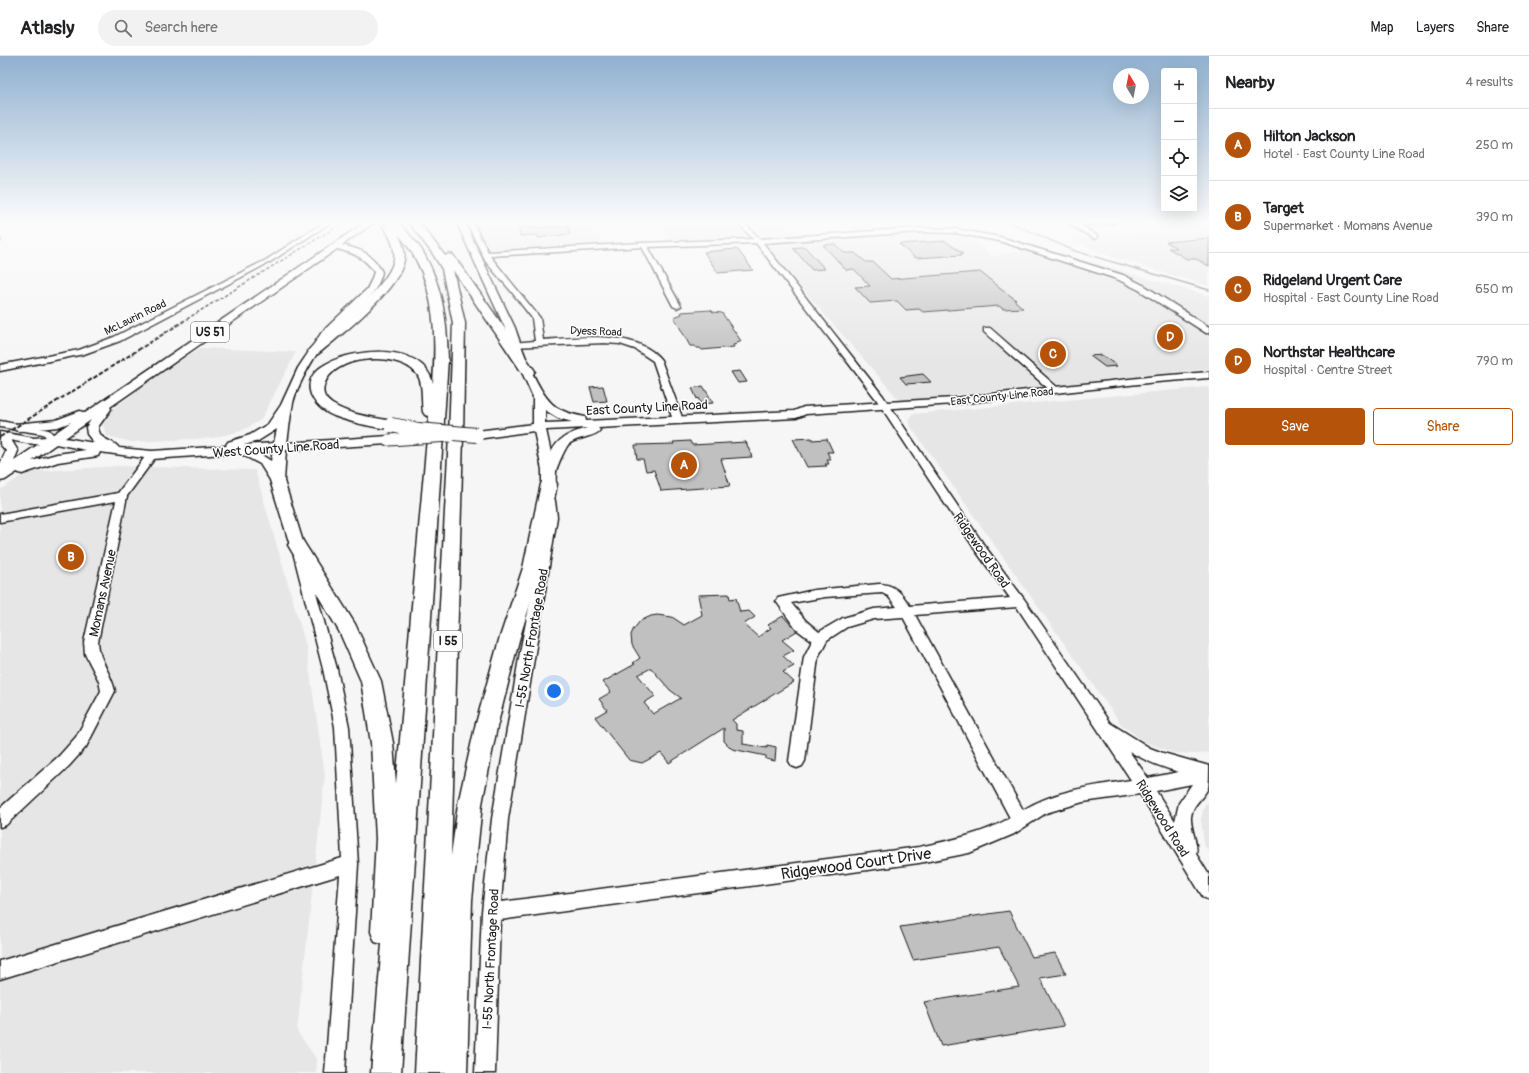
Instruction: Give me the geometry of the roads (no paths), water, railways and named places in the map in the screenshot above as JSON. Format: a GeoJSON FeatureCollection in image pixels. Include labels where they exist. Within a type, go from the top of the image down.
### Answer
{"type":"FeatureCollection","features":[{"type":"Feature","properties":{"kind":"highway"},"geometry":{"type":"LineString","coordinates":[[314,351],[368,303],[388,282],[396,268]]}},
{"type":"Feature","properties":{"kind":"highway","name":"I 55"},"geometry":{"type":"LineString","coordinates":[[386,1073],[442,353],[439,316],[434,285],[426,268]]}},
{"type":"Feature","properties":{"kind":"highway","name":"I 55"},"geometry":{"type":"LineString","coordinates":[[430,1073],[456,436],[458,323],[447,268]]}},
{"type":"Feature","properties":{"kind":"highway"},"geometry":{"type":"LineString","coordinates":[[457,268],[528,372]]}},
{"type":"Feature","properties":{"kind":"highway"},"geometry":{"type":"LineString","coordinates":[[435,428],[429,411],[426,384],[423,373],[416,365],[405,360],[391,356],[378,355],[357,357],[334,365],[322,373],[317,380],[316,393],[319,399],[327,407],[345,414],[418,430],[477,435]]}},
{"type":"Feature","properties":{"kind":"highway"},"geometry":{"type":"LineString","coordinates":[[452,1073],[459,900],[470,804],[486,727],[505,655],[532,568],[549,477]]}},
{"type":"Feature","properties":{"kind":"highway"},"geometry":{"type":"LineString","coordinates":[[297,545],[348,629],[371,681],[382,743],[388,839],[382,1073]]}},
{"type":"Feature","properties":{"kind":"main road","name":"US 51"},"geometry":{"type":"LineString","coordinates":[[0,477],[301,268]]}},
{"type":"Feature","properties":{"kind":"main road"},"geometry":{"type":"LineString","coordinates":[[207,452],[254,438],[273,426],[287,402],[303,368],[326,334],[371,290],[376,281],[378,272],[376,268]]}},
{"type":"Feature","properties":{"kind":"main road","name":"I-55 North Frontage Road"},"geometry":{"type":"LineString","coordinates":[[482,268],[510,328],[515,345],[539,397],[540,427],[549,477]]}},
{"type":"Feature","properties":{"kind":"main road","name":"East County Line Road"},"geometry":{"type":"LineString","coordinates":[[499,433],[540,427],[604,423],[796,414],[806,416],[887,409],[1055,390],[1209,375]]}},
{"type":"Feature","properties":{"kind":"main road","name":"East County Line Road"},"geometry":{"type":"LineString","coordinates":[[887,409],[985,406],[1209,383]]}},
{"type":"Feature","properties":{"kind":"main road"},"geometry":{"type":"LineString","coordinates":[[539,397],[556,413],[565,417],[604,423]]}},
{"type":"Feature","properties":{"kind":"main road"},"geometry":{"type":"LineString","coordinates":[[19,427],[58,423],[72,419],[113,399]]}},
{"type":"Feature","properties":{"kind":"main road"},"geometry":{"type":"LineString","coordinates":[[113,399],[92,427],[93,434],[99,441],[121,452]]}},
{"type":"Feature","properties":{"kind":"main road"},"geometry":{"type":"LineString","coordinates":[[277,481],[277,466],[287,402]]}},
{"type":"Feature","properties":{"kind":"main road"},"geometry":{"type":"LineString","coordinates":[[549,477],[560,447],[566,441],[576,435],[617,423]]}},
{"type":"Feature","properties":{"kind":"main road","name":"West County Line Road"},"geometry":{"type":"LineString","coordinates":[[54,440],[121,452],[152,455],[499,433]]}},
{"type":"Feature","properties":{"kind":"main road"},"geometry":{"type":"LineString","coordinates":[[0,440],[6,442],[12,451],[6,465],[0,471]]}},
{"type":"Feature","properties":{"kind":"main road"},"geometry":{"type":"LineString","coordinates":[[241,450],[262,458],[272,469],[297,545]]}},
{"type":"Feature","properties":{"kind":"main road"},"geometry":{"type":"LineString","coordinates":[[0,480],[44,460],[62,456],[121,452]]}},
{"type":"Feature","properties":{"kind":"street","name":"McLaurin Road"},"geometry":{"type":"LineString","coordinates":[[0,368],[81,352],[117,339],[255,268]]}},
{"type":"Feature","properties":{"kind":"street"},"geometry":{"type":"LineString","coordinates":[[496,268],[514,289],[536,318],[539,342]]}},
{"type":"Feature","properties":{"kind":"street"},"geometry":{"type":"LineString","coordinates":[[656,268],[676,306]]}},
{"type":"Feature","properties":{"kind":"street","name":"Ridgewood Road"},"geometry":{"type":"LineString","coordinates":[[778,268],[856,365],[887,409],[980,548],[1020,602],[1144,786],[1209,891]]}},
{"type":"Feature","properties":{"kind":"street"},"geometry":{"type":"LineString","coordinates":[[1096,268],[1120,276],[1142,288],[1209,331]]}},
{"type":"Feature","properties":{"kind":"street"},"geometry":{"type":"LineString","coordinates":[[987,330],[1055,390]]}},
{"type":"Feature","properties":{"kind":"street","name":"Dyess Road"},"geometry":{"type":"LineString","coordinates":[[515,345],[539,342],[613,341],[624,342],[644,350],[657,360],[678,420]]}},
{"type":"Feature","properties":{"kind":"street","name":"West County Line Road"},"geometry":{"type":"LineString","coordinates":[[0,424],[46,432],[54,440]]}},
{"type":"Feature","properties":{"kind":"street","name":"West County Line Road"},"geometry":{"type":"LineString","coordinates":[[0,435],[34,441],[54,440]]}},
{"type":"Feature","properties":{"kind":"street"},"geometry":{"type":"LineString","coordinates":[[0,518],[122,496],[152,455]]}},
{"type":"Feature","properties":{"kind":"street","name":"I-55 North Frontage Road"},"geometry":{"type":"LineString","coordinates":[[485,1073],[491,912],[500,819],[507,770],[546,553],[551,517],[549,477]]}},
{"type":"Feature","properties":{"kind":"street","name":"Momans Avenue"},"geometry":{"type":"LineString","coordinates":[[0,819],[64,761],[81,742],[108,691],[106,681],[92,654],[91,642],[122,496]]}},
{"type":"Feature","properties":{"kind":"street"},"geometry":{"type":"LineString","coordinates":[[297,545],[330,669],[342,727],[350,864],[335,1073]]}},
{"type":"Feature","properties":{"kind":"street"},"geometry":{"type":"LineString","coordinates":[[820,640],[801,625],[782,601],[795,597],[836,591],[883,588],[893,593],[907,612],[1020,820]]}},
{"type":"Feature","properties":{"kind":"street"},"geometry":{"type":"LineString","coordinates":[[797,761],[811,657],[822,636],[843,623],[874,614],[1020,602]]}},
{"type":"Feature","properties":{"kind":"street"},"geometry":{"type":"LineString","coordinates":[[1102,725],[1145,753],[1162,760],[1209,774],[1188,799],[1183,812],[1183,831],[1194,866]]}},
{"type":"Feature","properties":{"kind":"street","name":"Ridgewood Court Drive"},"geometry":{"type":"LineString","coordinates":[[491,912],[918,855],[969,845],[1020,820],[1042,807],[1083,795],[1209,774]]}},
{"type":"Feature","properties":{"kind":"street"},"geometry":{"type":"LineString","coordinates":[[0,970],[350,864]]}},
{"type":"Feature","properties":{"kind":"waterway"},"geometry":{"type":"LineString","coordinates":[[1135,268],[1209,290]]}},
{"type":"Feature","properties":{"kind":"railway"},"geometry":{"type":"LineString","coordinates":[[182,322],[269,268]]}},
{"type":"Feature","properties":{"kind":"railway"},"geometry":{"type":"LineString","coordinates":[[0,437],[184,321]]}},
{"type":"Feature","properties":{"kind":"place","name":"Northstar Healthcare"},"geometry":{"type":"Point","coordinates":[1170,337]}},
{"type":"Feature","properties":{"kind":"place","name":"Ridgeland Urgent Care"},"geometry":{"type":"Point","coordinates":[1053,354]}},
{"type":"Feature","properties":{"kind":"place","name":"Hilton Jackson"},"geometry":{"type":"Point","coordinates":[684,465]}},
{"type":"Feature","properties":{"kind":"place","name":"Target"},"geometry":{"type":"Point","coordinates":[71,557]}}]}
